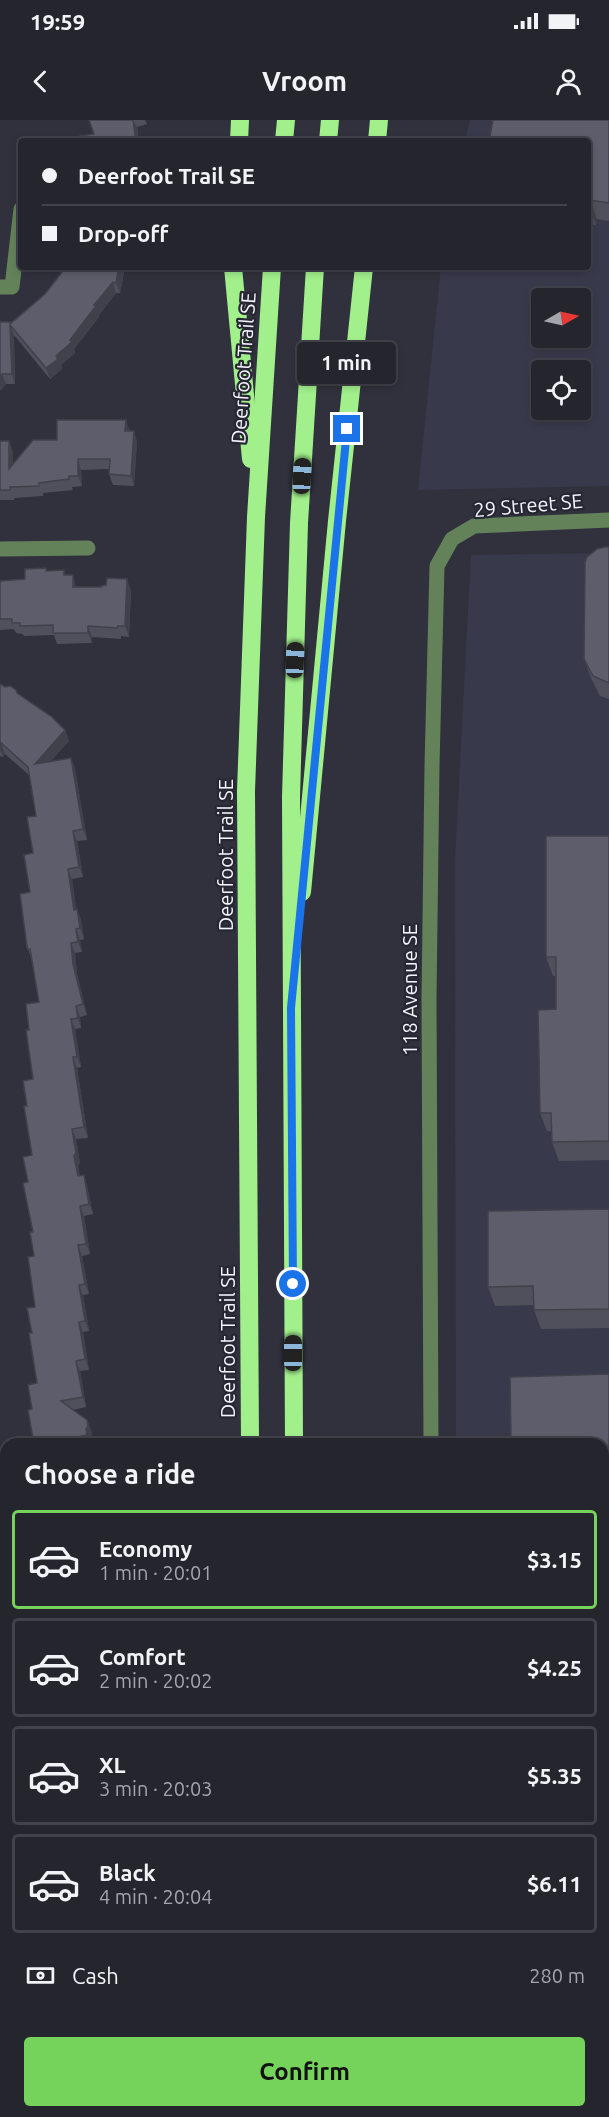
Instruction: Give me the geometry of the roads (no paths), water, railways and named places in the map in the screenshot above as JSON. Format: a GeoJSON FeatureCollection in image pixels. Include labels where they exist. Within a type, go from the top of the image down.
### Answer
{"type":"FeatureCollection","features":[{"type":"Feature","properties":{"kind":"highway"},"geometry":{"type":"LineString","coordinates":[[239,138],[240,120]]}},
{"type":"Feature","properties":{"kind":"highway"},"geometry":{"type":"LineString","coordinates":[[284,138],[286,120]]}},
{"type":"Feature","properties":{"kind":"highway"},"geometry":{"type":"LineString","coordinates":[[328,138],[330,120]]}},
{"type":"Feature","properties":{"kind":"highway"},"geometry":{"type":"LineString","coordinates":[[377,138],[379,120]]}},
{"type":"Feature","properties":{"kind":"highway"},"geometry":{"type":"LineString","coordinates":[[233,270],[256,517]]}},
{"type":"Feature","properties":{"kind":"highway","name":"Deerfoot Trail SE"},"geometry":{"type":"LineString","coordinates":[[250,1438],[246,791],[256,517],[272,270]]}},
{"type":"Feature","properties":{"kind":"highway"},"geometry":{"type":"LineString","coordinates":[[294,1438],[291,797],[299,523],[315,270]]}},
{"type":"Feature","properties":{"kind":"highway"},"geometry":{"type":"LineString","coordinates":[[291,1008],[337,521],[364,270]]}},
{"type":"Feature","properties":{"kind":"street"},"geometry":{"type":"LineString","coordinates":[[0,287],[12,287],[18,235]]}},
{"type":"Feature","properties":{"kind":"street","name":"29 Street SE"},"geometry":{"type":"LineString","coordinates":[[452,539],[474,526],[609,520]]}},
{"type":"Feature","properties":{"kind":"street","name":"118 Avenue SE"},"geometry":{"type":"LineString","coordinates":[[431,1438],[429,999],[432,766],[437,566],[452,539]]}},
{"type":"Feature","properties":{"kind":"street"},"geometry":{"type":"LineString","coordinates":[[0,549],[88,548]]}}]}
